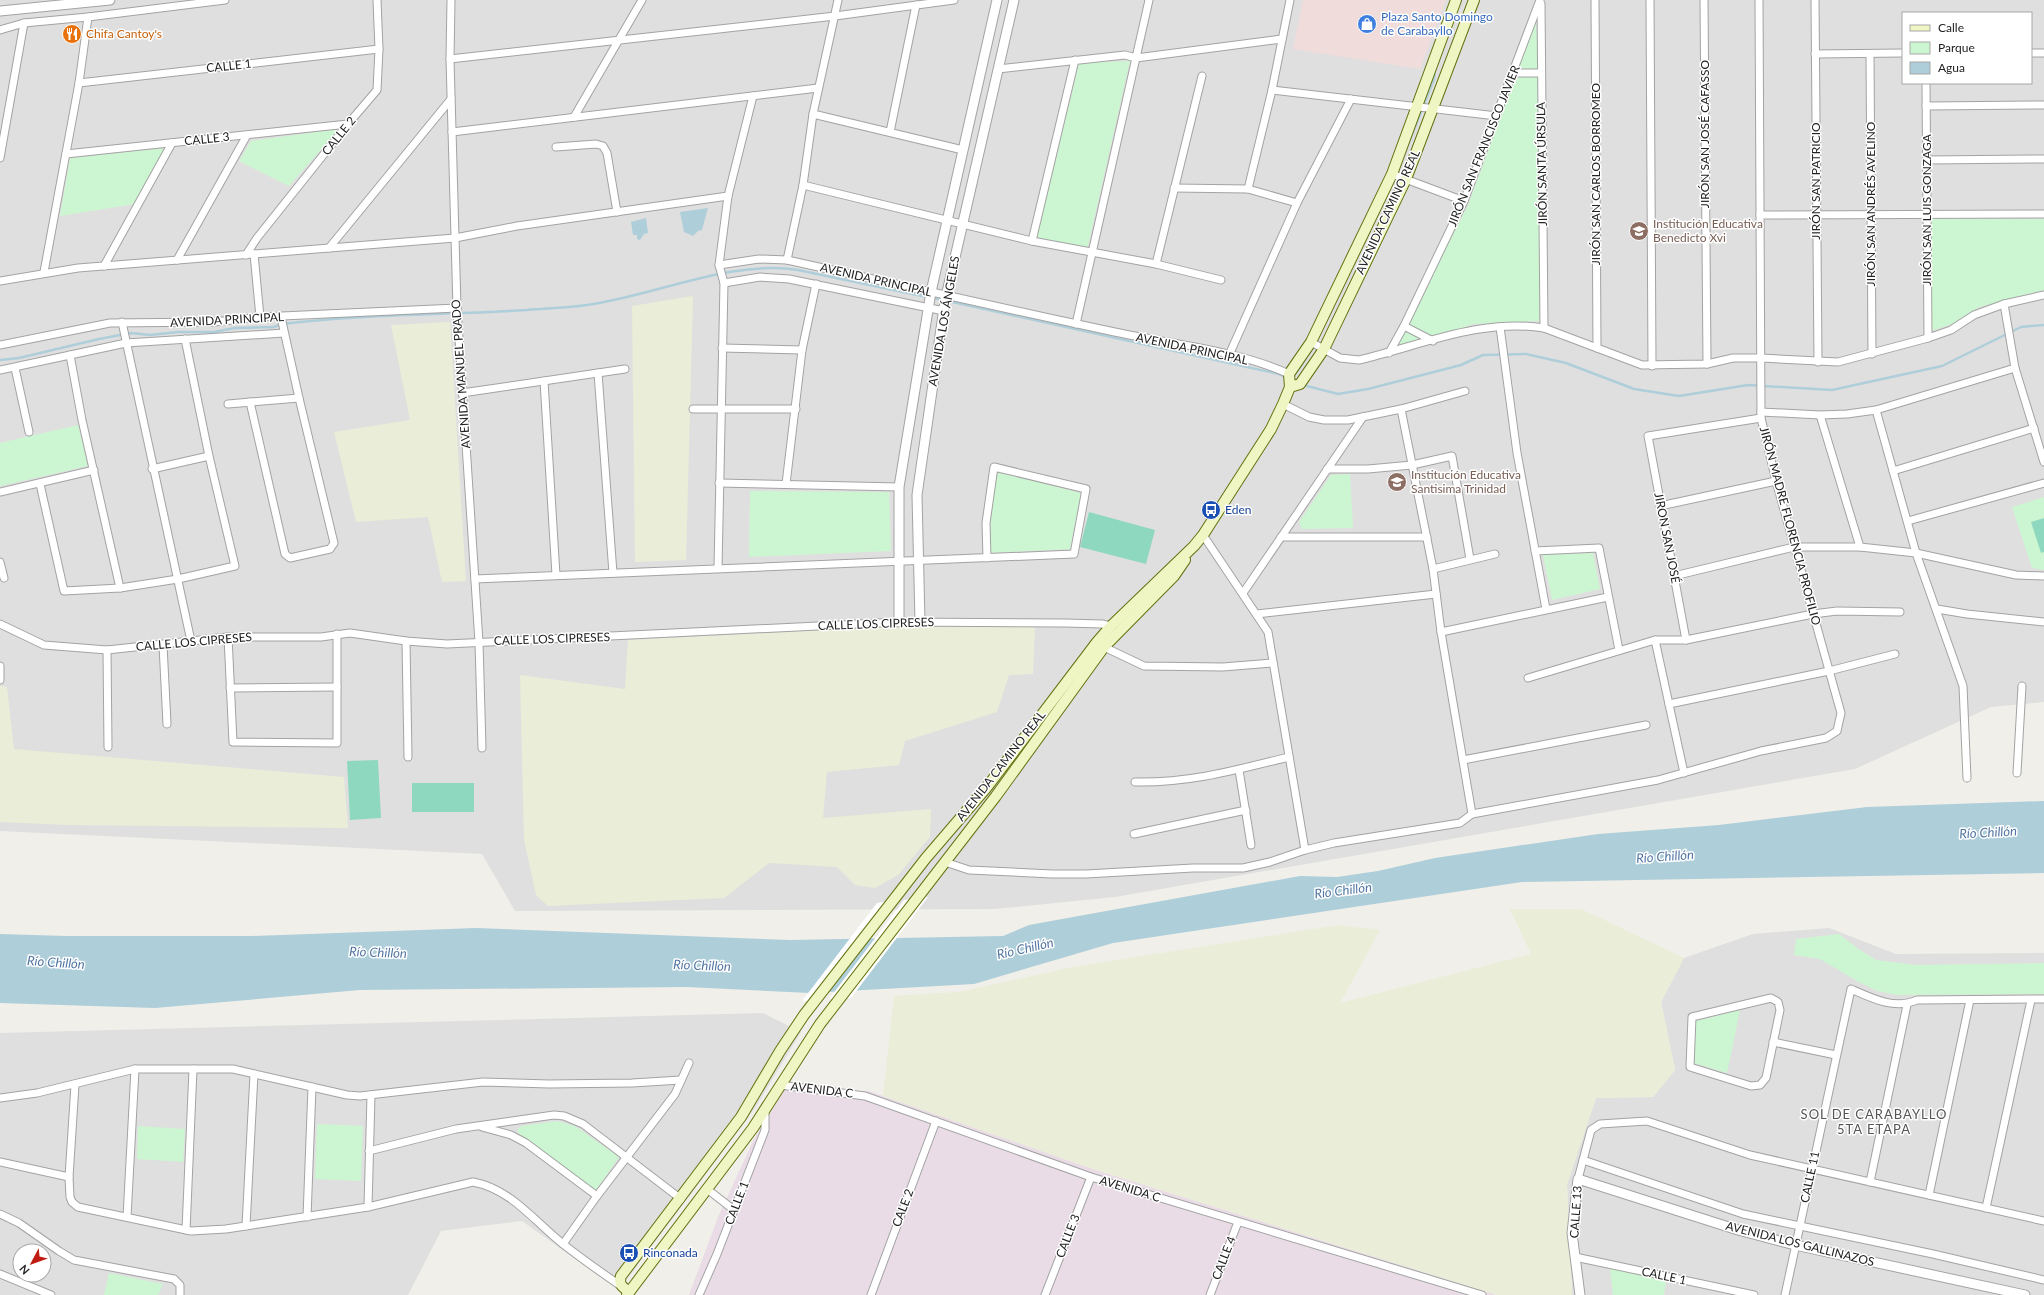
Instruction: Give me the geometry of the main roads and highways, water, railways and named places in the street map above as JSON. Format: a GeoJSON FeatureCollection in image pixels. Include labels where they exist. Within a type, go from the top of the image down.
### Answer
{"type":"FeatureCollection","features":[{"type":"Feature","properties":{"kind":"main road","name":"AVENIDA CAMINO REAL"},"geometry":{"type":"LineString","coordinates":[[1194,546],[1111,626],[987,787],[926,858],[804,1015],[780,1051],[741,1117],[622,1276],[620,1281],[626,1291],[707,1190],[753,1128],[820,1024],[943,865],[1104,647],[1174,576],[1203,535],[1271,429],[1290,388],[1290,374],[1311,342],[1392,174],[1456,0]]}},
{"type":"Feature","properties":{"kind":"main road","name":"AVENIDA CAMINO REAL"},"geometry":{"type":"LineString","coordinates":[[1290,388],[1300,384],[1324,349],[1406,179],[1474,0]]}},
{"type":"Feature","properties":{"kind":"water"},"geometry":{"type":"Polygon","coordinates":[[[708,208],[702,230],[698,231],[693,236],[684,232],[680,212],[708,208]]]}},
{"type":"Feature","properties":{"kind":"water"},"geometry":{"type":"Polygon","coordinates":[[[646,218],[648,233],[644,234],[640,240],[637,239],[637,235],[633,235],[631,222],[646,218]]]}},
{"type":"Feature","properties":{"kind":"water","name":"Río Chillón"},"geometry":{"type":"Polygon","coordinates":[[[2044,801],[2044,873],[1522,882],[1113,943],[974,984],[810,993],[687,987],[360,990],[155,1008],[0,1003],[0,934],[66,936],[251,936],[476,928],[790,940],[1003,936],[1029,925],[1300,876],[1337,877],[1378,871],[1435,858],[1598,834],[1719,825],[1867,807],[2044,801]]]}},
{"type":"Feature","properties":{"kind":"waterway"},"geometry":{"type":"LineString","coordinates":[[1405,152],[1434,79],[1435,71]]}},
{"type":"Feature","properties":{"kind":"waterway"},"geometry":{"type":"LineString","coordinates":[[0,360],[19,358],[131,333],[150,335],[178,332],[214,332],[235,328],[274,327],[282,324],[343,318],[496,312],[580,306],[613,300],[719,274],[772,268],[798,270],[927,297]]}},
{"type":"Feature","properties":{"kind":"waterway"},"geometry":{"type":"LineString","coordinates":[[932,298],[943,300]]}},
{"type":"Feature","properties":{"kind":"waterway"},"geometry":{"type":"LineString","coordinates":[[948,301],[1279,374],[1286,377]]}},
{"type":"Feature","properties":{"kind":"waterway"},"geometry":{"type":"LineString","coordinates":[[1303,385],[1338,394],[1368,389],[1461,365],[1483,355],[1526,354],[1566,363],[1634,389],[1679,396],[1748,385],[1832,390],[1942,366],[2021,327],[2044,325]]}},
{"type":"Feature","properties":{"kind":"waterway"},"geometry":{"type":"LineString","coordinates":[[1296,373],[1306,358]]}},
{"type":"Feature","properties":{"kind":"place","name":"Plaza Santo Domingo de Carabayllo"},"geometry":{"type":"Point","coordinates":[1367,24]}},
{"type":"Feature","properties":{"kind":"place","name":"Chifa Cantoy's"},"geometry":{"type":"Point","coordinates":[72,34]}},
{"type":"Feature","properties":{"kind":"place","name":"Institución Educativa Benedicto Xvi"},"geometry":{"type":"Point","coordinates":[1639,231]}},
{"type":"Feature","properties":{"kind":"place","name":"Institución Educativa Santisima Trinidad"},"geometry":{"type":"Point","coordinates":[1397,482]}},
{"type":"Feature","properties":{"kind":"place","name":"Eden"},"geometry":{"type":"Point","coordinates":[1211,510]}},
{"type":"Feature","properties":{"kind":"place","name":"Rinconada"},"geometry":{"type":"Point","coordinates":[629,1253]}},
{"type":"Feature","properties":{"kind":"district","name":"SOL DE CARABAYLLO 5TA ETAPA"},"geometry":{"type":"Point","coordinates":[1874,1122]}}]}
